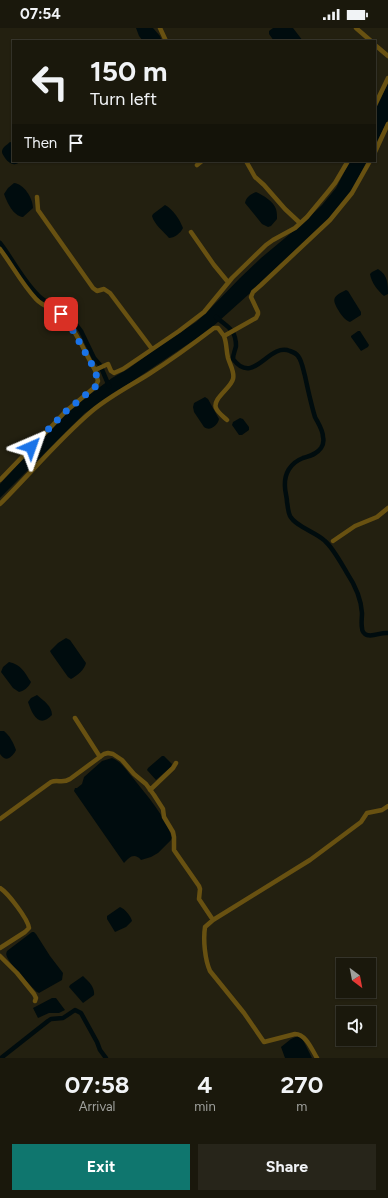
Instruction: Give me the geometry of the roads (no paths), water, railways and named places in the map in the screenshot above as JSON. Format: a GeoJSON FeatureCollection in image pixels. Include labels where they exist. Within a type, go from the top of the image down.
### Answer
{"type":"FeatureCollection","features":[{"type":"Feature","properties":{"kind":"street"},"geometry":{"type":"LineString","coordinates":[[160,28],[166,40]]}},
{"type":"Feature","properties":{"kind":"street"},"geometry":{"type":"LineString","coordinates":[[356,28],[370,40]]}},
{"type":"Feature","properties":{"kind":"street"},"geometry":{"type":"LineString","coordinates":[[376,46],[388,56]]}},
{"type":"Feature","properties":{"kind":"street"},"geometry":{"type":"LineString","coordinates":[[376,104],[388,78]]}},
{"type":"Feature","properties":{"kind":"street"},"geometry":{"type":"LineString","coordinates":[[376,150],[388,124]]}},
{"type":"Feature","properties":{"kind":"street"},"geometry":{"type":"LineString","coordinates":[[197,165],[201,162]]}},
{"type":"Feature","properties":{"kind":"street"},"geometry":{"type":"LineString","coordinates":[[247,162],[255,177],[300,223]]}},
{"type":"Feature","properties":{"kind":"street"},"geometry":{"type":"LineString","coordinates":[[96,370],[108,364],[112,372],[116,372],[179,331],[204,312],[228,282],[266,245],[272,240],[295,228],[307,217],[335,183],[347,162]]}},
{"type":"Feature","properties":{"kind":"street"},"geometry":{"type":"LineString","coordinates":[[226,335],[254,320],[258,316],[258,312],[250,297],[253,292],[330,220],[352,193],[369,162]]}},
{"type":"Feature","properties":{"kind":"street"},"geometry":{"type":"LineString","coordinates":[[37,197],[38,210],[93,288],[97,291],[104,289],[110,293],[152,349]]}},
{"type":"Feature","properties":{"kind":"street"},"geometry":{"type":"LineString","coordinates":[[190,232],[228,282]]}},
{"type":"Feature","properties":{"kind":"street"},"geometry":{"type":"LineString","coordinates":[[0,248],[36,300],[44,306],[59,312],[72,329],[96,370],[98,382],[95,387],[65,412],[0,480]]}},
{"type":"Feature","properties":{"kind":"street"},"geometry":{"type":"LineString","coordinates":[[0,504],[56,445],[100,405],[149,374],[214,328],[218,328],[226,335],[228,358],[234,376],[232,382],[216,401],[215,407],[227,420]]}},
{"type":"Feature","properties":{"kind":"street"},"geometry":{"type":"LineString","coordinates":[[333,541],[355,526],[377,517],[388,508]]}},
{"type":"Feature","properties":{"kind":"street"},"geometry":{"type":"LineString","coordinates":[[75,718],[100,757]]}},
{"type":"Feature","properties":{"kind":"street"},"geometry":{"type":"LineString","coordinates":[[0,819],[47,784],[53,781],[60,782],[70,779],[104,754],[108,753],[118,756],[134,774],[146,784],[163,809],[164,816],[173,832],[174,850],[200,887],[199,899],[213,920]]}},
{"type":"Feature","properties":{"kind":"street"},"geometry":{"type":"LineString","coordinates":[[150,790],[173,768],[176,763]]}},
{"type":"Feature","properties":{"kind":"street"},"geometry":{"type":"LineString","coordinates":[[317,1058],[306,1041],[298,1034],[264,1042],[207,965],[204,930],[213,920],[310,860],[361,822],[367,813],[382,810],[388,806]]}},
{"type":"Feature","properties":{"kind":"street"},"geometry":{"type":"LineString","coordinates":[[0,888],[16,905],[29,925],[29,928],[0,948]]}},
{"type":"Feature","properties":{"kind":"street"},"geometry":{"type":"LineString","coordinates":[[0,956],[17,973],[34,994],[36,998],[35,1001]]}},
{"type":"Feature","properties":{"kind":"waterway"},"geometry":{"type":"LineString","coordinates":[[0,243],[24,279],[35,292],[47,302],[66,311],[81,331],[94,358],[100,365],[109,386]]}},
{"type":"Feature","properties":{"kind":"waterway"},"geometry":{"type":"LineString","coordinates":[[216,317],[233,332],[236,340],[233,359],[241,366],[248,368],[254,366],[275,352],[282,350],[293,352],[299,358],[303,368],[315,417],[322,432],[323,441],[322,447],[317,452],[298,460],[291,466],[287,473],[285,489],[289,514],[293,520],[325,541],[337,556],[353,582],[359,597],[362,613],[362,629],[364,633],[367,635],[388,633]]}},
{"type":"Feature","properties":{"kind":"waterway"},"geometry":{"type":"LineString","coordinates":[[1,1058],[51,1019],[63,1018],[75,1010],[81,1013],[100,1050],[106,1058]]}}]}
